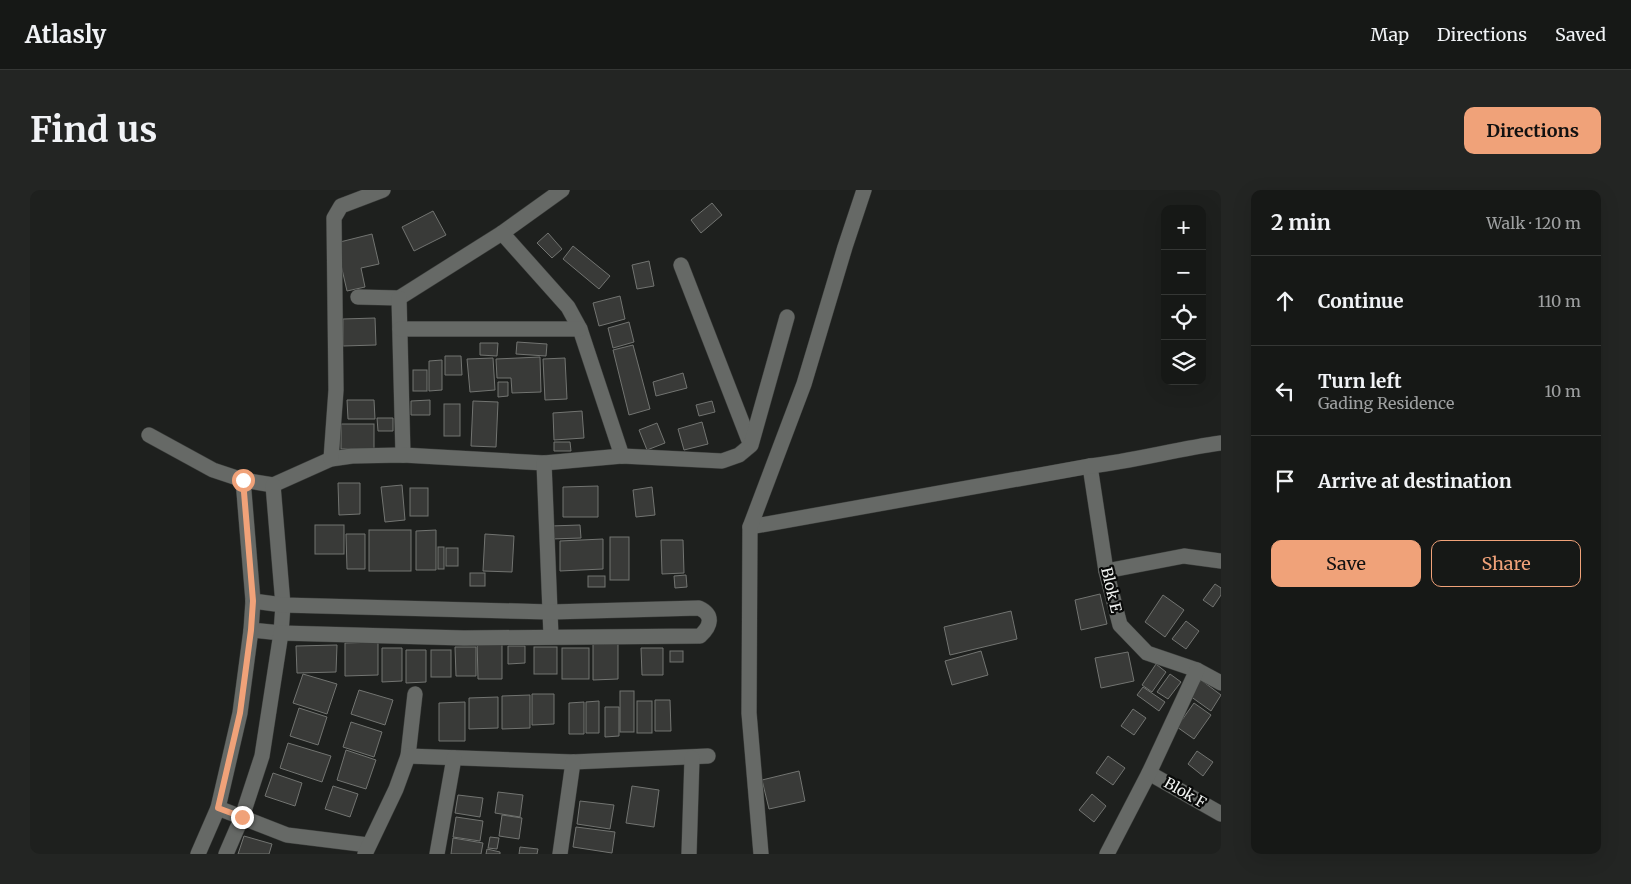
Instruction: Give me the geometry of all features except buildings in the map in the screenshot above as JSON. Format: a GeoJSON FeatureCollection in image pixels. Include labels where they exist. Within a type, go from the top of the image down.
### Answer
{"type":"FeatureCollection","features":[{"type":"Feature","properties":{"kind":"street"},"geometry":{"type":"LineString","coordinates":[[332,459],[336,390],[334,218],[341,206],[383,190]]}},
{"type":"Feature","properties":{"kind":"street"},"geometry":{"type":"LineString","coordinates":[[358,297],[399,298],[502,232],[562,190]]}},
{"type":"Feature","properties":{"kind":"street"},"geometry":{"type":"LineString","coordinates":[[761,854],[749,713],[750,527],[804,384],[844,247],[864,190]]}},
{"type":"Feature","properties":{"kind":"street"},"geometry":{"type":"LineString","coordinates":[[502,232],[568,307],[580,329],[622,456]]}},
{"type":"Feature","properties":{"kind":"street"},"geometry":{"type":"LineString","coordinates":[[681,265],[751,444]]}},
{"type":"Feature","properties":{"kind":"street"},"geometry":{"type":"LineString","coordinates":[[399,298],[404,455]]}},
{"type":"Feature","properties":{"kind":"street"},"geometry":{"type":"LineString","coordinates":[[149,435],[214,470],[243,480],[273,485],[332,459],[352,456],[404,455],[544,463],[622,456],[722,461],[739,455],[751,444],[787,318]]}},
{"type":"Feature","properties":{"kind":"street"},"geometry":{"type":"LineString","coordinates":[[400,329],[580,329]]}},
{"type":"Feature","properties":{"kind":"street"},"geometry":{"type":"LineString","coordinates":[[750,527],[1221,443]]}},
{"type":"Feature","properties":{"kind":"street"},"geometry":{"type":"LineString","coordinates":[[544,463],[551,636]]}},
{"type":"Feature","properties":{"kind":"street","name":"Blok E"},"geometry":{"type":"LineString","coordinates":[[1090,466],[1106,571],[1120,625],[1147,654],[1197,670],[1221,683]]}},
{"type":"Feature","properties":{"kind":"street"},"geometry":{"type":"LineString","coordinates":[[198,854],[218,808],[240,713],[251,630],[253,601],[243,480]]}},
{"type":"Feature","properties":{"kind":"street"},"geometry":{"type":"LineString","coordinates":[[226,854],[242,817],[262,756],[281,633],[283,605],[273,485]]}},
{"type":"Feature","properties":{"kind":"street"},"geometry":{"type":"LineString","coordinates":[[1106,571],[1184,556],[1221,561]]}},
{"type":"Feature","properties":{"kind":"street"},"geometry":{"type":"LineString","coordinates":[[251,630],[281,633],[464,638],[700,636],[709,626],[710,617],[699,608],[550,612],[283,605],[253,601]]}},
{"type":"Feature","properties":{"kind":"street"},"geometry":{"type":"LineString","coordinates":[[1107,854],[1149,773],[1197,670]]}},
{"type":"Feature","properties":{"kind":"street"},"geometry":{"type":"LineString","coordinates":[[218,808],[287,835],[367,850],[396,789],[408,756],[415,694]]}},
{"type":"Feature","properties":{"kind":"street"},"geometry":{"type":"LineString","coordinates":[[408,756],[573,762],[708,756]]}},
{"type":"Feature","properties":{"kind":"street"},"geometry":{"type":"LineString","coordinates":[[437,854],[454,758]]}},
{"type":"Feature","properties":{"kind":"street"},"geometry":{"type":"LineString","coordinates":[[689,854],[692,758]]}},
{"type":"Feature","properties":{"kind":"street"},"geometry":{"type":"LineString","coordinates":[[560,854],[573,762]]}},
{"type":"Feature","properties":{"kind":"street","name":"Blok F"},"geometry":{"type":"LineString","coordinates":[[1149,773],[1221,814]]}},
{"type":"Feature","properties":{"kind":"route"},"geometry":{"type":"LineString","coordinates":[[242,817],[218,808],[244,692],[251,630],[253,601],[243,480]]}}]}
